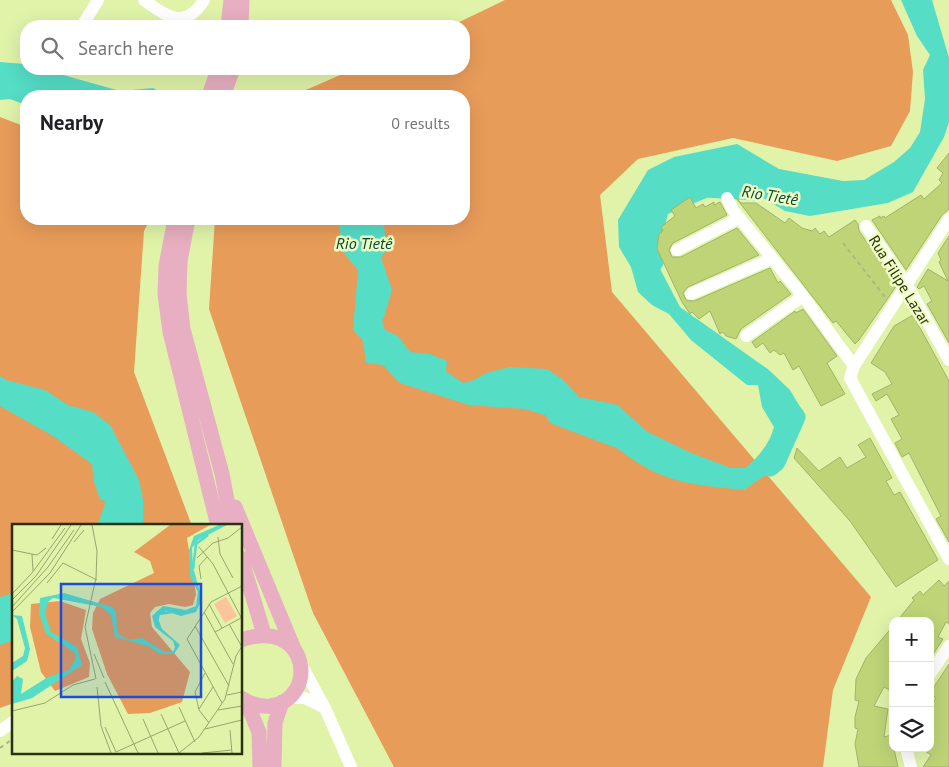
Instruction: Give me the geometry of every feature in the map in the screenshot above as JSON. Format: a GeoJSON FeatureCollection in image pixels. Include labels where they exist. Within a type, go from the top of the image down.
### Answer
{"type":"FeatureCollection","features":[{"type":"Feature","properties":{"kind":"main road"},"geometry":{"type":"LineString","coordinates":[[229,20],[231,0]]}},
{"type":"Feature","properties":{"kind":"main road"},"geometry":{"type":"LineString","coordinates":[[241,20],[242,0]]}},
{"type":"Feature","properties":{"kind":"main road"},"geometry":{"type":"LineString","coordinates":[[211,90],[216,75]]}},
{"type":"Feature","properties":{"kind":"main road"},"geometry":{"type":"LineString","coordinates":[[226,90],[231,75]]}},
{"type":"Feature","properties":{"kind":"main road"},"geometry":{"type":"LineString","coordinates":[[175,225],[166,266],[165,294],[170,332],[218,524]]}},
{"type":"Feature","properties":{"kind":"main road"},"geometry":{"type":"LineString","coordinates":[[187,225],[180,261],[183,329],[222,474],[232,524]]}},
{"type":"Feature","properties":{"kind":"main road"},"geometry":{"type":"LineString","coordinates":[[222,474],[297,656],[299,682],[285,700],[275,723],[274,767]]}},
{"type":"Feature","properties":{"kind":"main road"},"geometry":{"type":"LineString","coordinates":[[242,561],[264,634]]}},
{"type":"Feature","properties":{"kind":"main road"},"geometry":{"type":"LineString","coordinates":[[242,640],[264,634],[275,636],[286,641],[297,656]]}},
{"type":"Feature","properties":{"kind":"main road"},"geometry":{"type":"LineString","coordinates":[[244,699],[264,706],[285,700]]}},
{"type":"Feature","properties":{"kind":"main road"},"geometry":{"type":"LineString","coordinates":[[244,699],[259,732],[260,767]]}},
{"type":"Feature","properties":{"kind":"street"},"geometry":{"type":"LineString","coordinates":[[86,20],[98,0]]}},
{"type":"Feature","properties":{"kind":"street"},"geometry":{"type":"LineString","coordinates":[[144,0],[158,11],[177,19],[190,16],[204,0]]}},
{"type":"Feature","properties":{"kind":"street"},"geometry":{"type":"LineString","coordinates":[[727,198],[739,218],[803,296],[854,366]]}},
{"type":"Feature","properties":{"kind":"street"},"geometry":{"type":"LineString","coordinates":[[677,250],[739,218]]}},
{"type":"Feature","properties":{"kind":"street"},"geometry":{"type":"LineString","coordinates":[[949,219],[854,366],[851,374],[852,384],[949,559]]}},
{"type":"Feature","properties":{"kind":"street","name":"Rua Filipe Lazar"},"geometry":{"type":"LineString","coordinates":[[866,226],[907,285],[949,360]]}},
{"type":"Feature","properties":{"kind":"street"},"geometry":{"type":"LineString","coordinates":[[691,294],[771,259]]}},
{"type":"Feature","properties":{"kind":"street"},"geometry":{"type":"LineString","coordinates":[[746,336],[803,296]]}},
{"type":"Feature","properties":{"kind":"street"},"geometry":{"type":"LineString","coordinates":[[934,668],[949,646]]}},
{"type":"Feature","properties":{"kind":"street"},"geometry":{"type":"LineString","coordinates":[[297,656],[325,708],[351,767]]}},
{"type":"Feature","properties":{"kind":"street"},"geometry":{"type":"LineString","coordinates":[[285,700],[305,698],[325,708]]}},
{"type":"Feature","properties":{"kind":"street"},"geometry":{"type":"LineString","coordinates":[[0,730],[12,722]]}},
{"type":"Feature","properties":{"kind":"street"},"geometry":{"type":"LineString","coordinates":[[907,752],[911,767]]}},
{"type":"Feature","properties":{"kind":"path"},"geometry":{"type":"LineString","coordinates":[[844,243],[892,307]]}},
{"type":"Feature","properties":{"kind":"path"},"geometry":{"type":"LineString","coordinates":[[0,748],[12,739]]}},
{"type":"Feature","properties":{"kind":"shaded area"},"geometry":{"type":"Polygon","coordinates":[[[505,0],[891,0],[908,35],[913,72],[910,111],[891,146],[837,161],[733,138],[638,159],[600,195],[612,292],[871,597],[833,690],[823,767],[394,767],[313,613],[209,309],[215,225],[470,225],[470,90],[306,90],[340,75],[470,75],[470,20],[463,20],[505,0]]]}},
{"type":"Feature","properties":{"kind":"shaded area"},"geometry":{"type":"Polygon","coordinates":[[[0,117],[20,125],[20,225],[147,225],[144,231],[134,372],[191,524],[12,524],[12,704],[0,708],[0,117]]]}},
{"type":"Feature","properties":{"kind":"water","name":"Rio Tietê"},"geometry":{"type":"Polygon","coordinates":[[[901,0],[932,0],[949,58],[949,122],[944,137],[913,192],[888,203],[810,216],[785,211],[758,195],[709,187],[679,192],[662,202],[653,217],[652,238],[657,263],[680,307],[769,370],[790,390],[803,412],[788,433],[784,445],[783,459],[767,474],[744,490],[706,486],[667,477],[634,461],[588,422],[574,424],[525,409],[469,405],[400,383],[383,365],[366,363],[363,341],[353,330],[358,270],[343,252],[339,225],[384,225],[387,250],[374,265],[383,303],[381,317],[385,330],[398,336],[410,352],[430,354],[447,361],[446,371],[463,383],[474,380],[486,373],[510,367],[547,369],[562,379],[579,397],[618,405],[646,431],[689,452],[731,468],[745,468],[763,450],[770,439],[774,427],[762,407],[758,385],[747,385],[691,340],[669,314],[652,305],[638,292],[631,267],[619,247],[618,220],[648,170],[674,157],[737,144],[779,169],[843,181],[864,180],[894,162],[910,148],[920,132],[925,99],[923,70],[930,55],[917,36],[901,0]]]}},
{"type":"Feature","properties":{"kind":"water"},"geometry":{"type":"Polygon","coordinates":[[[0,62],[20,64],[20,75],[63,75],[116,90],[20,90],[20,103],[10,99],[0,100],[0,62]]]}},
{"type":"Feature","properties":{"kind":"water"},"geometry":{"type":"Polygon","coordinates":[[[153,88],[156,90],[131,90],[153,88]]]}},
{"type":"Feature","properties":{"kind":"water"},"geometry":{"type":"Polygon","coordinates":[[[0,376],[6,380],[45,390],[68,405],[93,412],[110,425],[139,480],[143,500],[143,524],[98,524],[105,504],[104,500],[100,499],[94,482],[92,464],[53,436],[0,406],[0,376]]]}},
{"type":"Feature","properties":{"kind":"water"},"geometry":{"type":"Polygon","coordinates":[[[12,594],[12,641],[0,645],[0,597],[12,594]]]}},
{"type":"Feature","properties":{"kind":"building"},"geometry":{"type":"Polygon","coordinates":[[[949,153],[949,209],[942,215],[906,270],[872,220],[880,216],[880,218],[884,216],[885,218],[921,195],[924,199],[942,183],[939,180],[943,173],[937,168],[949,153]]]}},
{"type":"Feature","properties":{"kind":"building"},"geometry":{"type":"Polygon","coordinates":[[[690,197],[696,208],[703,204],[705,207],[714,202],[714,205],[720,202],[727,215],[673,243],[669,250],[672,257],[681,257],[737,228],[759,255],[688,287],[683,293],[686,300],[694,301],[770,268],[778,283],[780,281],[791,294],[741,329],[736,339],[726,336],[723,332],[720,334],[710,311],[699,319],[692,312],[690,314],[682,302],[657,249],[659,234],[663,231],[661,227],[675,216],[671,210],[690,197]]]}},
{"type":"Feature","properties":{"kind":"building"},"geometry":{"type":"Polygon","coordinates":[[[736,198],[741,203],[756,203],[785,223],[789,218],[802,228],[812,231],[815,228],[820,234],[824,231],[829,237],[855,220],[859,231],[897,285],[855,344],[836,321],[833,323],[736,198]]]}},
{"type":"Feature","properties":{"kind":"building"},"geometry":{"type":"Polygon","coordinates":[[[949,236],[949,343],[927,304],[932,301],[924,286],[919,289],[917,287],[928,269],[948,281],[939,262],[941,260],[938,253],[949,236]]]}},
{"type":"Feature","properties":{"kind":"building"},"geometry":{"type":"Polygon","coordinates":[[[803,309],[837,356],[827,363],[845,394],[821,406],[799,366],[793,370],[784,353],[780,355],[774,350],[770,353],[763,343],[756,348],[752,342],[795,311],[796,313],[803,309]]]}},
{"type":"Feature","properties":{"kind":"building"},"geometry":{"type":"Polygon","coordinates":[[[913,315],[949,381],[949,542],[936,519],[941,516],[909,453],[902,457],[895,443],[902,439],[891,419],[899,415],[887,394],[876,401],[872,394],[892,384],[885,372],[871,363],[894,326],[913,315]]]}},
{"type":"Feature","properties":{"kind":"building"},"geometry":{"type":"Polygon","coordinates":[[[870,438],[892,478],[886,481],[894,495],[900,492],[938,560],[896,587],[850,521],[794,458],[797,448],[819,471],[840,457],[847,468],[866,457],[858,445],[870,438]]]}},
{"type":"Feature","properties":{"kind":"building"},"geometry":{"type":"Polygon","coordinates":[[[939,580],[944,586],[949,581],[949,624],[946,622],[938,637],[943,639],[934,653],[934,617],[900,617],[914,600],[912,598],[920,591],[923,595],[939,580]]]}},
{"type":"Feature","properties":{"kind":"building"},"geometry":{"type":"Polygon","coordinates":[[[889,631],[889,690],[884,687],[874,706],[888,709],[884,737],[889,736],[889,752],[895,752],[898,767],[859,767],[855,744],[858,729],[855,728],[855,717],[859,701],[855,700],[856,679],[866,658],[889,631]]]}},
{"type":"Feature","properties":{"kind":"building"},"geometry":{"type":"Polygon","coordinates":[[[949,664],[949,767],[923,767],[931,755],[926,752],[934,752],[934,701],[936,698],[934,696],[934,687],[949,664]]]}},
{"type":"Feature","properties":{"kind":"waterway","name":"Rio Tietê"},"geometry":{"type":"LineString","coordinates":[[654,262],[650,245],[660,207],[706,188],[754,191]]}},
{"type":"Feature","properties":{"kind":"waterway","name":"Rio Tietê"},"geometry":{"type":"LineString","coordinates":[[358,225],[382,290],[375,314]]}},
{"type":"Feature","properties":{"kind":"waterway","name":"Rio Tietê"},"geometry":{"type":"LineString","coordinates":[[770,467],[776,462],[796,417],[788,407]]}},
{"type":"Feature","properties":{"kind":"waterway","name":"Rio Tietê"},"geometry":{"type":"LineString","coordinates":[[556,415],[617,438]]}}]}
